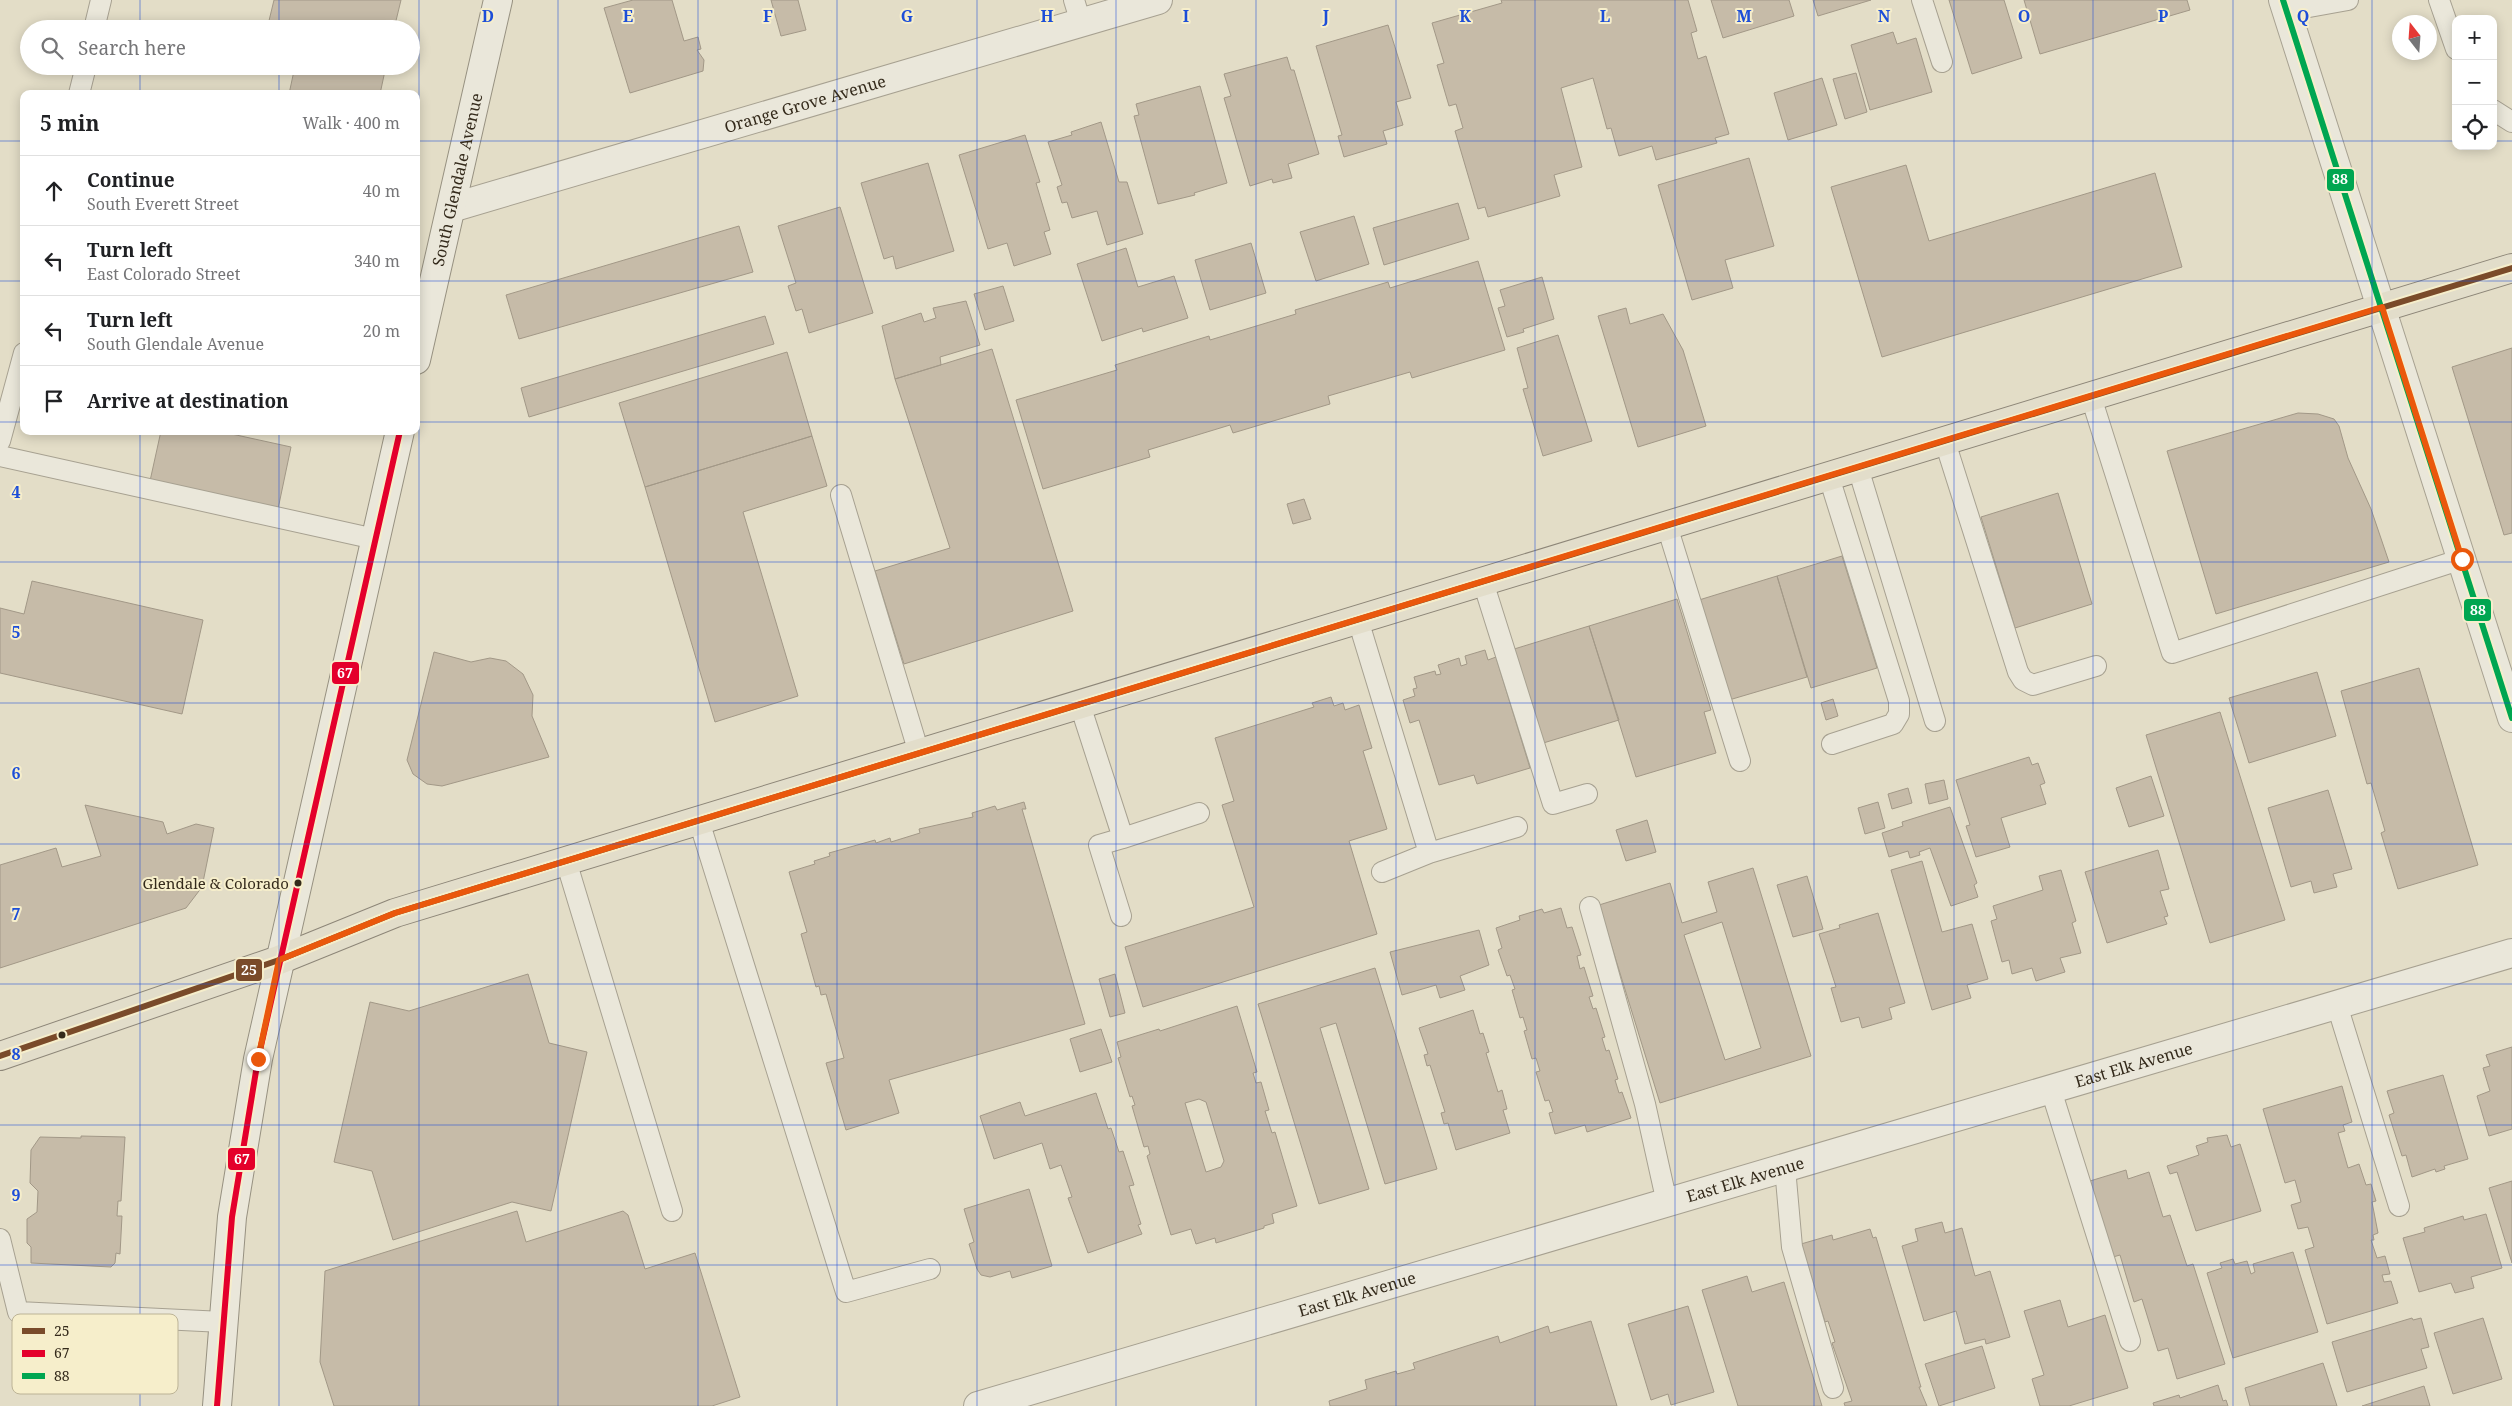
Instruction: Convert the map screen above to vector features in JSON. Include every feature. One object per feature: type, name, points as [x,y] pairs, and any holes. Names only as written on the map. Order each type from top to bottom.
[{"type":"main road","points":[[0,1056],[279,960],[395,913],[2512,268]]},
{"type":"street","name":"South Glendale Avenue","points":[[420,326],[424,292],[451,208],[498,0]]},
{"type":"street","name":"Orange Grove Avenue","points":[[451,208],[1078,11],[1158,0]]},
{"type":"street","points":[[2285,6],[2512,718]]},
{"type":"street","points":[[217,1406],[232,1216],[258,1059],[399,435]]},
{"type":"street","name":"East Elk Avenue","points":[[978,1406],[2512,953]]},
{"type":"lane","points":[[96,20],[101,0]]},
{"type":"lane","points":[[1922,0],[1942,62]]},
{"type":"lane","points":[[2285,6],[2348,0]]},
{"type":"lane","points":[[2439,0],[2452,37]]},
{"type":"lane","points":[[80,90],[84,75]]},
{"type":"lane","points":[[2497,113],[2512,122]]},
{"type":"lane","points":[[0,441],[20,368]]},
{"type":"lane","points":[[2091,397],[2172,652],[2462,559]]},
{"type":"lane","points":[[1945,442],[2022,680],[2033,685],[2096,666]]},
{"type":"lane","points":[[0,456],[375,540]]},
{"type":"lane","points":[[1858,468],[1935,721]]},
{"type":"lane","points":[[1829,477],[1899,701],[1899,714],[1893,724],[1832,744]]},
{"type":"lane","points":[[841,495],[919,753]]},
{"type":"lane","points":[[1667,526],[1740,761]]},
{"type":"lane","points":[[1483,582],[1553,804],[1587,794]]},
{"type":"lane","points":[[1358,620],[1430,853]]},
{"type":"lane","points":[[1080,705],[1123,838]]},
{"type":"lane","points":[[1121,916],[1099,845],[1199,813]]},
{"type":"lane","points":[[699,821],[846,1292],[930,1269]]},
{"type":"lane","points":[[1382,872],[1430,853],[1517,827]]},
{"type":"lane","points":[[566,860],[672,1211]]},
{"type":"lane","points":[[1590,907],[1645,1104],[1668,1202]]},
{"type":"lane","points":[[2337,1005],[2399,1206]]},
{"type":"lane","points":[[2051,1090],[2130,1341]]},
{"type":"lane","points":[[1785,1168],[1792,1247],[1833,1388]]},
{"type":"lane","points":[[0,1239],[18,1312],[59,1314]]},
{"type":"lane","points":[[178,1320],[223,1322]]},
{"type":"building","points":[[274,0],[401,0],[396,20],[269,20]]},
{"type":"building","points":[[633,0],[672,0],[684,41],[698,37],[701,49],[697,50],[704,60],[703,71],[630,93],[604,8]]},
{"type":"building","points":[[771,0],[798,0],[806,30],[781,36]]},
{"type":"building","points":[[1501,0],[1688,0],[1697,31],[1691,33],[1698,59],[1706,56],[1729,134],[1715,138],[1717,143],[1656,160],[1652,146],[1619,156],[1611,128],[1607,129],[1593,78],[1561,88],[1582,167],[1554,175],[1560,196],[1488,217],[1485,207],[1478,209],[1455,131],[1463,128],[1456,104],[1449,106],[1437,65],[1444,63],[1432,23],[1502,3]]},
{"type":"building","points":[[1711,0],[1789,0],[1794,16],[1723,38]]},
{"type":"building","points":[[1813,0],[1871,0],[1818,16]]},
{"type":"building","points":[[1949,0],[2004,0],[2022,58],[1972,74]]},
{"type":"building","points":[[2024,0],[2187,0],[2190,10],[2040,54]]},
{"type":"building","points":[[1388,25],[1411,98],[1396,102],[1403,125],[1383,131],[1387,144],[1344,157],[1338,136],[1342,135],[1316,46]]},
{"type":"building","points":[[1893,32],[1897,44],[1916,38],[1932,92],[1870,110],[1851,45]]},
{"type":"building","points":[[1287,57],[1291,70],[1294,70],[1319,154],[1288,164],[1292,178],[1273,183],[1272,179],[1250,186],[1224,98],[1231,96],[1224,74]]},
{"type":"building","points":[[1856,73],[1867,112],[1845,119],[1833,79]]},
{"type":"building","points":[[293,75],[384,75],[381,90],[290,90]]},
{"type":"building","points":[[1822,78],[1837,125],[1788,140],[1774,93]]},
{"type":"building","points":[[1200,86],[1227,183],[1194,193],[1195,195],[1158,204],[1134,116],[1139,115],[1136,104]]},
{"type":"building","points":[[1101,122],[1119,182],[1127,182],[1143,234],[1107,245],[1097,211],[1072,218],[1067,202],[1062,203],[1057,187],[1062,185],[1048,142],[1072,135],[1071,132]]},
{"type":"building","points":[[1025,135],[1040,182],[1036,183],[1050,230],[1044,232],[1051,254],[1014,266],[1007,243],[988,249],[959,155]]},
{"type":"building","points":[[1749,158],[1774,246],[1725,260],[1733,288],[1692,300],[1658,185]]},
{"type":"building","points":[[928,163],[954,251],[896,269],[893,256],[884,259],[861,183]]},
{"type":"building","points":[[1906,165],[1929,241],[2155,173],[2182,267],[1882,357],[1831,187]]},
{"type":"building","points":[[1458,203],[1469,239],[1384,265],[1373,228]]},
{"type":"building","points":[[840,207],[873,313],[809,333],[802,309],[796,311],[788,286],[796,283],[778,226]]},
{"type":"building","points":[[1354,216],[1369,264],[1316,281],[1300,232]]},
{"type":"building","points":[[739,226],[753,272],[519,339],[506,295]]},
{"type":"building","points":[[1251,243],[1266,293],[1210,310],[1195,260]]},
{"type":"building","points":[[1126,248],[1138,287],[1174,276],[1188,318],[1143,332],[1142,328],[1102,341],[1077,264]]},
{"type":"building","points":[[1478,261],[1505,350],[1412,378],[1410,372],[1328,396],[1330,404],[1233,433],[1230,425],[1148,450],[1150,457],[1043,489],[1016,400],[1117,370],[1115,365],[1209,336],[1210,340],[1296,314],[1295,310],[1388,282],[1390,288]]},
{"type":"building","points":[[1542,277],[1554,319],[1523,329],[1524,332],[1507,337],[1498,308],[1505,306],[1500,290]]},
{"type":"building","points":[[1003,286],[1014,321],[985,330],[974,294]]},
{"type":"building","points":[[966,301],[980,345],[940,357],[941,365],[895,379],[882,326],[921,313],[924,322],[936,318],[933,308]]},
{"type":"building","points":[[1626,308],[1630,324],[1663,314],[1683,350],[1706,426],[1638,447],[1598,316]]},
{"type":"building","points":[[765,316],[774,344],[529,417],[521,388]]},
{"type":"building","points":[[1558,335],[1592,441],[1543,456],[1523,389],[1528,388],[1517,348]]},
{"type":"building","points":[[2512,348],[2512,533],[2504,535],[2452,367]]},
{"type":"building","points":[[992,349],[1073,611],[904,664],[875,571],[950,548],[895,379]]},
{"type":"building","points":[[787,352],[812,436],[645,487],[619,403]]},
{"type":"building","points":[[2298,413],[2318,414],[2334,419],[2339,426],[2348,458],[2371,509],[2389,562],[2216,614],[2167,451]]},
{"type":"building","points":[[160,435],[236,435],[291,447],[278,509],[150,481]]},
{"type":"building","points":[[812,436],[827,486],[743,512],[798,696],[715,722],[645,487]]},
{"type":"building","points":[[2058,493],[2092,604],[2015,628],[1981,517]]},
{"type":"building","points":[[1304,499],[1311,519],[1293,524],[1287,504]]},
{"type":"building","points":[[1842,556],[1877,668],[1811,688],[1777,576]]},
{"type":"building","points":[[1777,576],[1807,677],[1729,700],[1699,600]]},
{"type":"building","points":[[32,581],[203,620],[182,714],[0,673],[0,608],[24,614]]},
{"type":"building","points":[[1677,599],[1711,710],[1704,712],[1716,753],[1636,777],[1589,626]]},
{"type":"building","points":[[1589,626],[1619,720],[1540,744],[1511,650]]},
{"type":"building","points":[[1485,650],[1488,660],[1496,657],[1530,768],[1477,784],[1474,775],[1439,785],[1419,720],[1410,723],[1403,700],[1415,696],[1413,689],[1417,688],[1414,677],[1435,671],[1436,675],[1441,674],[1438,665],[1459,658],[1461,666],[1467,664],[1465,656]]},
{"type":"building","points":[[434,652],[471,662],[490,658],[506,661],[523,674],[533,695],[532,716],[549,757],[442,786],[427,784],[413,774],[407,760]]},
{"type":"building","points":[[2419,668],[2478,865],[2398,889],[2381,833],[2385,831],[2371,783],[2367,784],[2341,691]]},
{"type":"building","points":[[2317,672],[2336,736],[2249,763],[2229,698]]},
{"type":"building","points":[[1331,697],[1334,706],[1343,703],[1345,710],[1359,705],[1372,748],[1363,751],[1387,829],[1349,841],[1377,934],[1143,1007],[1125,947],[1254,907],[1222,805],[1234,801],[1215,738],[1314,707],[1312,703]]},
{"type":"building","points":[[1833,699],[1838,716],[1826,720],[1821,703]]},
{"type":"building","points":[[2220,712],[2285,920],[2210,943],[2146,735]]},
{"type":"building","points":[[2029,757],[2032,765],[2038,763],[2045,783],[2040,785],[2046,804],[2001,818],[2010,847],[1976,857],[1966,826],[1970,825],[1956,780]]},
{"type":"building","points":[[2151,776],[2164,816],[2129,827],[2116,788]]},
{"type":"building","points":[[1944,780],[1948,799],[1929,804],[1925,784]]},
{"type":"building","points":[[1908,788],[1912,803],[1892,809],[1888,794]]},
{"type":"building","points":[[2328,790],[2352,869],[2333,874],[2337,887],[2314,893],[2311,881],[2291,887],[2268,808]]},
{"type":"building","points":[[1024,802],[1026,809],[1022,809],[1085,1024],[889,1080],[899,1113],[846,1130],[826,1063],[844,1058],[826,994],[821,995],[819,986],[816,987],[801,934],[807,932],[789,872],[815,864],[814,861],[830,856],[829,853],[875,840],[876,843],[890,838],[891,842],[920,833],[919,829],[973,817],[972,813],[995,806],[997,810]]},
{"type":"building","points":[[1878,802],[1885,828],[1865,834],[1858,808]]},
{"type":"building","points":[[85,805],[163,822],[167,834],[196,824],[214,828],[202,887],[186,908],[0,968],[0,865],[56,848],[62,867],[101,856]]},
{"type":"building","points":[[1950,807],[1977,883],[1974,885],[1978,897],[1951,906],[1930,848],[1919,852],[1920,855],[1910,858],[1908,851],[1889,857],[1882,833],[1903,826],[1902,822]]},
{"type":"building","points":[[1647,820],[1656,852],[1626,861],[1616,830]]},
{"type":"building","points":[[2158,850],[2169,889],[2160,891],[2168,916],[2164,917],[2167,924],[2107,943],[2085,872]]},
{"type":"building","points":[[1922,861],[1942,932],[1972,924],[1988,979],[1967,985],[1971,998],[1932,1010],[1891,870]]},
{"type":"building","points":[[1753,868],[1811,1056],[1660,1103],[1599,905],[1670,883],[1682,923],[1717,912],[1708,882]],"holes":[[[1722,922],[1761,1048],[1725,1060],[1684,935]]]},
{"type":"building","points":[[2061,870],[2076,921],[2072,923],[2081,953],[2060,958],[2065,972],[2036,981],[2032,968],[2012,974],[2009,960],[2002,962],[1991,921],[1997,919],[1993,906],[2043,890],[2039,876]]},
{"type":"building","points":[[1807,876],[1823,929],[1793,937],[1777,885]]},
{"type":"building","points":[[1561,908],[1567,928],[1572,927],[1581,955],[1577,956],[1580,969],[1584,967],[1593,996],[1589,997],[1593,1009],[1596,1008],[1605,1037],[1602,1038],[1606,1051],[1609,1050],[1618,1079],[1615,1080],[1619,1093],[1622,1092],[1631,1118],[1587,1132],[1585,1125],[1555,1134],[1549,1113],[1553,1112],[1549,1100],[1545,1101],[1536,1072],[1540,1071],[1536,1058],[1532,1059],[1524,1031],[1527,1030],[1523,1017],[1520,1018],[1512,990],[1515,989],[1510,975],[1507,976],[1498,950],[1502,948],[1496,928],[1520,920],[1519,916],[1542,909],[1544,913]]},
{"type":"building","points":[[1878,913],[1905,1003],[1889,1008],[1892,1019],[1862,1028],[1859,1017],[1841,1022],[1831,988],[1836,987],[1819,934],[1840,928],[1839,925]]},
{"type":"building","points":[[1479,930],[1489,965],[1460,976],[1465,990],[1440,998],[1436,985],[1402,995],[1390,952]]},
{"type":"building","points":[[1375,968],[1437,1169],[1385,1184],[1336,1023],[1320,1028],[1369,1189],[1319,1204],[1258,1004]]},
{"type":"building","points":[[528,974],[549,1043],[587,1052],[551,1211],[512,1202],[393,1240],[372,1171],[334,1162],[370,1002],[409,1011]]},
{"type":"building","points":[[1115,974],[1125,1013],[1110,1017],[1099,979]]},
{"type":"building","points":[[1237,1006],[1257,1072],[1253,1073],[1256,1083],[1261,1082],[1269,1110],[1265,1111],[1272,1133],[1275,1132],[1297,1206],[1272,1214],[1274,1223],[1216,1243],[1215,1238],[1196,1244],[1191,1229],[1171,1235],[1147,1156],[1150,1154],[1148,1146],[1144,1147],[1132,1106],[1135,1105],[1132,1096],[1130,1097],[1118,1058],[1121,1057],[1117,1042],[1159,1029],[1160,1031]],"holes":[[[1199,1099],[1206,1102],[1224,1161],[1221,1167],[1206,1172],[1185,1103]]]},
{"type":"building","points":[[1473,1010],[1480,1034],[1483,1033],[1489,1052],[1486,1053],[1498,1092],[1502,1090],[1507,1109],[1503,1110],[1510,1133],[1456,1150],[1448,1123],[1444,1124],[1441,1113],[1445,1112],[1430,1065],[1427,1066],[1424,1055],[1428,1054],[1419,1028]]},
{"type":"building","points":[[1101,1029],[1112,1062],[1080,1072],[1070,1039]]},
{"type":"building","points":[[2512,1047],[2512,1129],[2489,1136],[2477,1096],[2490,1091],[2483,1068],[2490,1066],[2486,1055]]},
{"type":"building","points":[[2443,1075],[2468,1159],[2444,1166],[2445,1169],[2436,1172],[2435,1169],[2412,1177],[2406,1155],[2402,1156],[2389,1115],[2394,1113],[2387,1091]]},
{"type":"building","points":[[2342,1086],[2352,1122],[2343,1125],[2345,1131],[2338,1133],[2348,1168],[2359,1164],[2366,1185],[2371,1184],[2376,1201],[2372,1202],[2378,1233],[2373,1235],[2374,1240],[2371,1240],[2377,1258],[2385,1256],[2390,1274],[2382,1275],[2384,1282],[2391,1281],[2398,1303],[2327,1324],[2305,1250],[2314,1247],[2308,1227],[2298,1229],[2291,1205],[2301,1202],[2295,1180],[2285,1183],[2263,1109]]},
{"type":"building","points":[[1096,1093],[1108,1129],[1111,1128],[1119,1152],[1123,1151],[1134,1185],[1129,1186],[1141,1224],[1138,1225],[1142,1234],[1088,1253],[1068,1198],[1072,1197],[1061,1165],[1050,1169],[1042,1143],[994,1159],[980,1116],[1020,1102],[1025,1116]]},
{"type":"building","points":[[2227,1135],[2231,1147],[2240,1144],[2261,1211],[2196,1231],[2177,1172],[2170,1174],[2167,1166],[2199,1155],[2196,1146],[2208,1142],[2207,1138]]},
{"type":"building","points":[[81,1136],[125,1137],[121,1201],[118,1201],[117,1216],[122,1216],[120,1254],[116,1253],[115,1263],[111,1267],[31,1263],[31,1247],[27,1243],[27,1219],[37,1212],[38,1191],[30,1183],[31,1150],[40,1137],[81,1138]]},
{"type":"building","points":[[2126,1170],[2128,1179],[2149,1172],[2163,1217],[2170,1215],[2187,1266],[2193,1264],[2225,1364],[2177,1379],[2168,1348],[2158,1351],[2142,1299],[2134,1302],[2120,1255],[2113,1257],[2090,1181]]},
{"type":"building","points":[[2512,1181],[2512,1263],[2489,1188]]},
{"type":"building","points":[[1029,1189],[1052,1266],[1012,1278],[1010,1271],[990,1277],[981,1275],[977,1269],[969,1244],[974,1242],[964,1209]]},
{"type":"building","points":[[517,1211],[526,1242],[623,1211],[628,1215],[645,1269],[695,1253],[740,1397],[712,1406],[334,1406],[320,1362],[325,1271]]},
{"type":"building","points":[[2486,1214],[2502,1268],[2471,1277],[2474,1288],[2455,1293],[2451,1283],[2419,1292],[2403,1238],[2425,1232],[2424,1228],[2463,1216],[2464,1220]]},
{"type":"building","points":[[1942,1222],[1945,1233],[1962,1228],[1975,1276],[1990,1271],[2010,1337],[1986,1344],[1985,1339],[1965,1344],[1956,1311],[1924,1321],[1902,1246],[1918,1241],[1915,1229]]},
{"type":"building","points":[[1870,1229],[1873,1238],[1876,1237],[1921,1387],[1919,1387],[1927,1406],[1845,1406],[1844,1403],[1852,1401],[1832,1343],[1835,1342],[1828,1321],[1825,1322],[1801,1244],[1832,1235],[1833,1240]]},
{"type":"building","points":[[2293,1252],[2318,1332],[2233,1358],[2207,1273],[2222,1268],[2220,1263],[2233,1259],[2235,1264],[2247,1261],[2251,1274],[2255,1272],[2253,1264]]},
{"type":"building","points":[[1747,1276],[1752,1292],[1784,1282],[1822,1406],[1738,1406],[1702,1290]]},
{"type":"building","points":[[2060,1300],[2068,1327],[2105,1315],[2128,1388],[2069,1406],[2040,1406],[2032,1379],[2044,1375],[2024,1311]]},
{"type":"building","points":[[1688,1306],[1714,1392],[1671,1405],[1668,1394],[1651,1400],[1628,1324]]},
{"type":"building","points":[[2412,1318],[2413,1320],[2421,1318],[2429,1347],[2421,1349],[2427,1368],[2347,1392],[2332,1342]]},
{"type":"building","points":[[2483,1318],[2502,1379],[2453,1394],[2434,1333]]},
{"type":"building","points":[[1591,1321],[1617,1406],[1330,1406],[1329,1401],[1367,1389],[1365,1380],[1396,1371],[1397,1374],[1415,1369],[1413,1363],[1498,1336],[1500,1343],[1548,1326],[1550,1333]]},
{"type":"building","points":[[1982,1346],[1995,1388],[1939,1406],[1925,1364]]},
{"type":"building","points":[[2323,1363],[2337,1406],[2250,1406],[2245,1388]]},
{"type":"building","points":[[2218,1385],[2223,1401],[2226,1400],[2228,1406],[2154,1406],[2153,1403],[2179,1395],[2180,1398]]},
{"type":"building","points":[[2424,1386],[2430,1406],[2362,1406]]},
{"type":"transit line","name":"88","points":[[2283,0],[2512,718]]},
{"type":"transit line","name":"25","points":[[0,1056],[279,960],[395,913],[2512,268]]},
{"type":"transit line","name":"67","points":[[217,1406],[232,1217],[258,1059],[399,435]]},
{"type":"place","name":"Glendale & Colorado","points":[[298,883]]},
{"type":"route","points":[[258,1059],[279,960],[395,913],[2382,307],[2462,559]]}]
